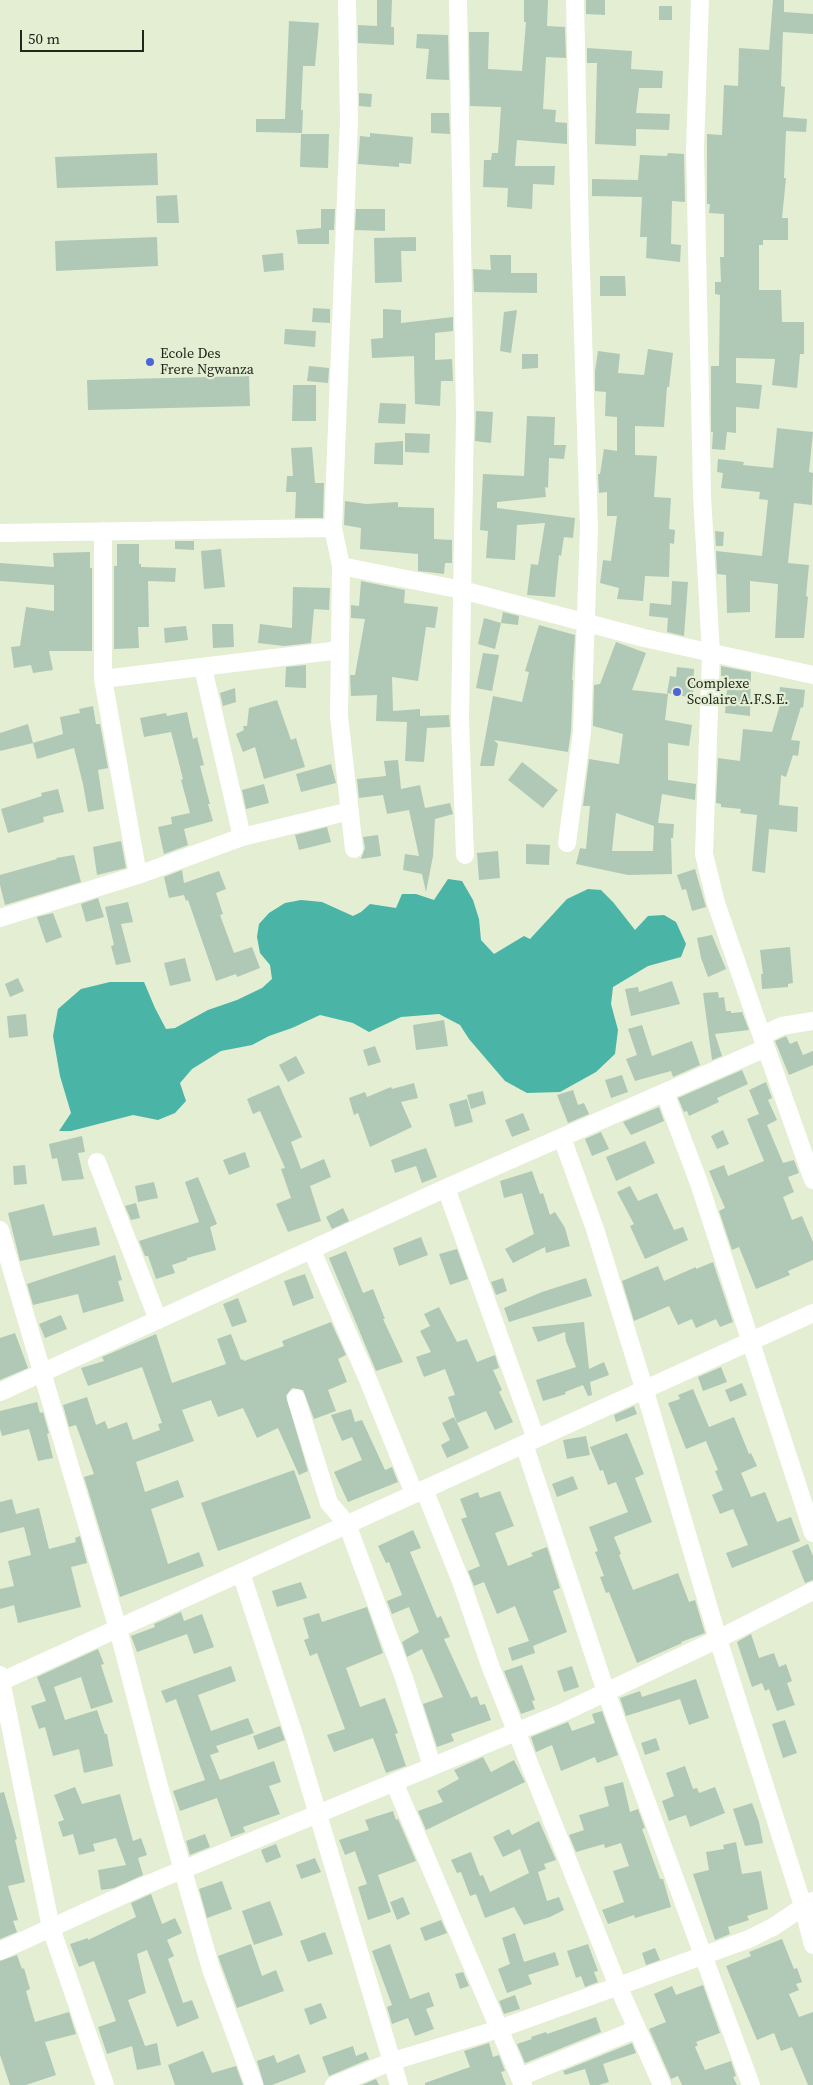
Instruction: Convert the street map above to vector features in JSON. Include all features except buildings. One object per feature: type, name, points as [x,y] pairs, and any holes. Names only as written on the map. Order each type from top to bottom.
[{"type":"street","points":[[347,0],[349,121],[333,528],[341,566],[339,716],[354,849]]},
{"type":"street","points":[[458,0],[465,416],[460,721],[464,855]]},
{"type":"street","points":[[567,843],[582,732],[589,528],[575,0]]},
{"type":"street","points":[[700,0],[695,150],[702,495],[711,653],[704,854],[716,902],[813,1180]]},
{"type":"street","points":[[0,533],[333,528]]},
{"type":"street","points":[[103,531],[103,679],[138,875]]},
{"type":"street","points":[[341,566],[462,590],[644,638],[813,675]]},
{"type":"street","points":[[103,679],[340,650]]},
{"type":"street","points":[[203,668],[242,837]]},
{"type":"street","points":[[0,918],[138,875],[242,837],[350,810]]},
{"type":"street","points":[[0,1392],[446,1188],[664,1093],[764,1042],[782,1026],[813,1022]]},
{"type":"street","points":[[664,1093],[699,1182],[813,1533]]},
{"type":"street","points":[[562,1138],[595,1229],[718,1639],[808,1903],[813,1945]]},
{"type":"street","points":[[97,1162],[158,1320]]},
{"type":"street","points":[[446,1188],[530,1441],[606,1692],[751,2085]]},
{"type":"street","points":[[0,1230],[118,1629],[159,1786],[211,1969],[254,2085]]},
{"type":"street","points":[[312,1250],[462,1584],[491,1668],[516,1732],[618,1986],[662,2085]]},
{"type":"street","points":[[105,2085],[50,1928],[1,1680],[118,1629],[813,1312]]},
{"type":"street","points":[[296,1398],[329,1503],[346,1524],[404,1678],[432,1766]]},
{"type":"street","points":[[241,1572],[318,1814],[399,2085]]},
{"type":"street","points":[[0,1950],[183,1870],[516,1732],[718,1639],[813,1591]]},
{"type":"street","points":[[394,1782],[522,2081],[637,2030]]},
{"type":"street","points":[[334,2085],[393,2061],[499,2029],[758,1935],[808,1903]]},
{"type":"water","points":[[448,879],[462,881],[473,900],[479,919],[481,940],[494,954],[524,936],[530,939],[567,899],[588,889],[601,890],[635,930],[648,916],[664,915],[676,922],[686,944],[681,957],[648,966],[613,987],[611,1004],[618,1030],[615,1054],[596,1072],[560,1092],[527,1093],[505,1081],[469,1039],[460,1025],[439,1014],[401,1017],[369,1032],[353,1023],[320,1015],[252,1045],[221,1051],[192,1069],[180,1083],[186,1101],[175,1113],[158,1120],[133,1115],[71,1131],[59,1131],[71,1113],[60,1076],[53,1036],[58,1009],[81,989],[110,982],[144,982],[166,1029],[175,1028],[208,1010],[237,1000],[262,988],[272,979],[270,965],[260,953],[257,937],[259,924],[269,913],[285,903],[301,900],[322,902],[353,916],[370,904],[396,908],[402,894],[416,894],[434,900]]},
{"type":"place","name":"Ecole Des Frere Ngwanza","points":[[150,362]]},
{"type":"place","name":"Complexe Scolaire A.F.S.E.","points":[[677,692]]}]
